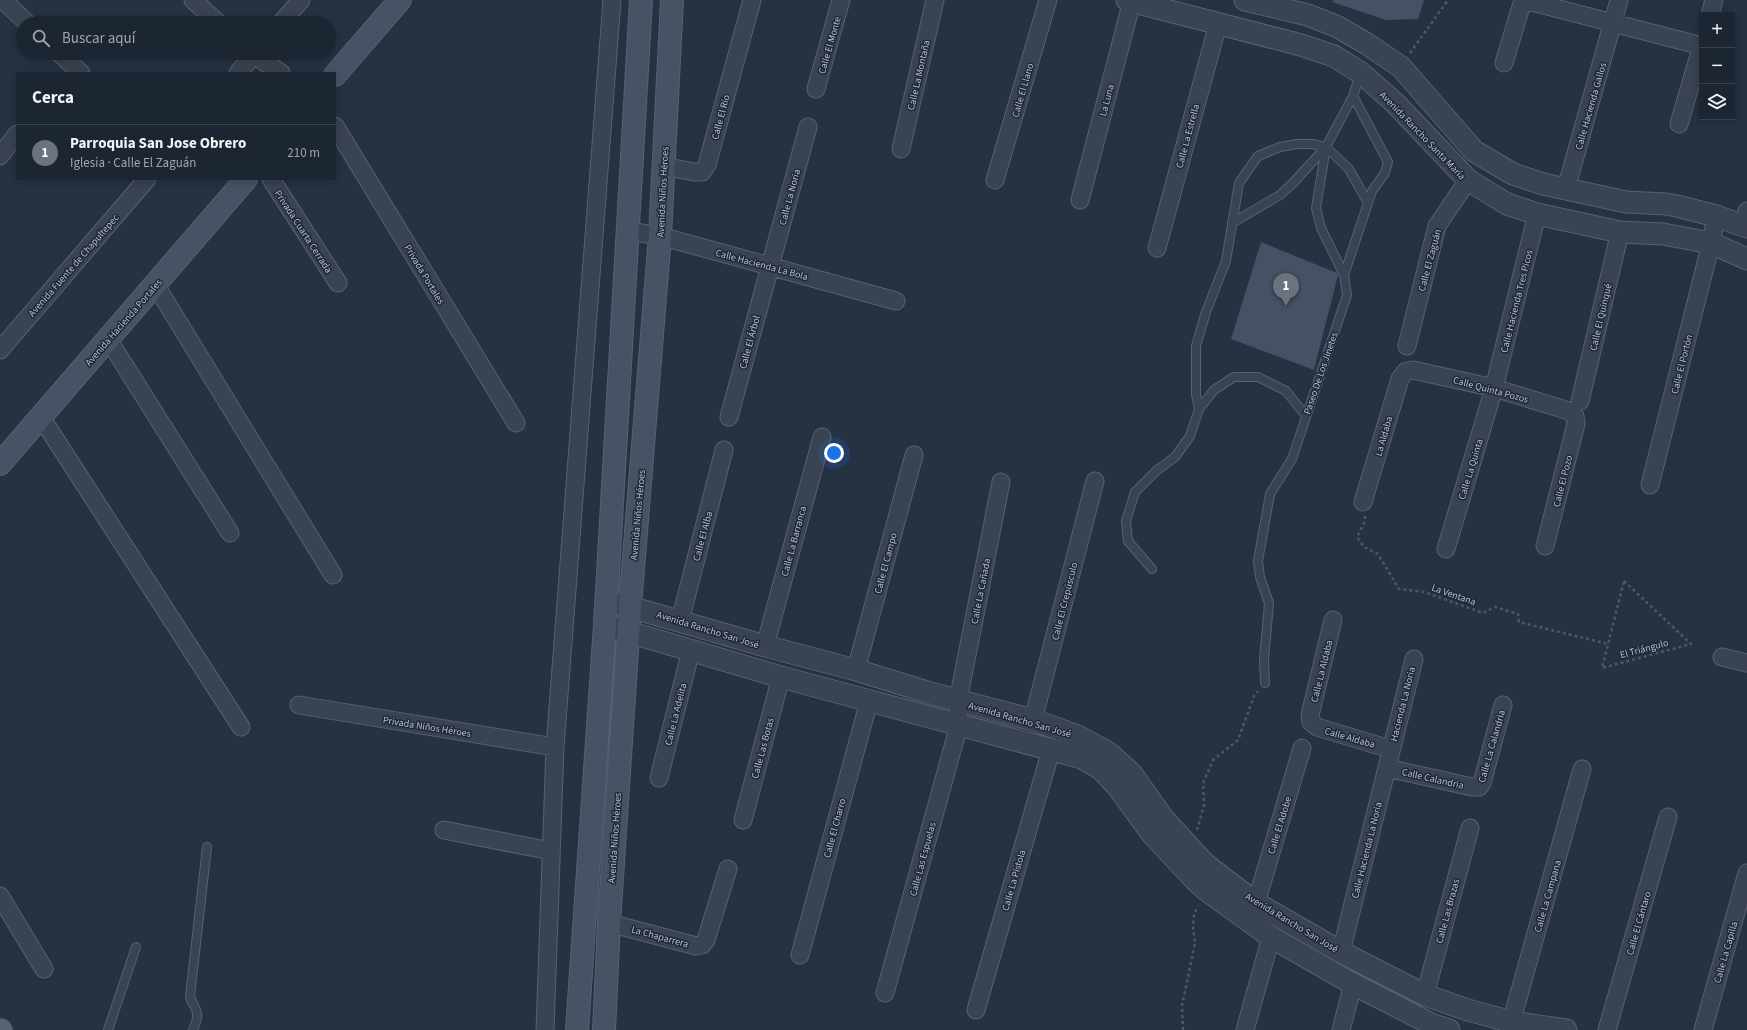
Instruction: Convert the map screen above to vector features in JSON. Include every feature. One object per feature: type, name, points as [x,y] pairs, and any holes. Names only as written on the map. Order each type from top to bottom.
[{"type":"main road","points":[[336,75],[400,0]]},
{"type":"main road","points":[[577,1030],[605,625],[641,0]]},
{"type":"main road","name":"Avenida Niños Héroes","points":[[604,1030],[609,923],[628,631],[660,236],[672,0]]},
{"type":"main road","name":"Avenida Hacienda Portales","points":[[0,464],[245,180]]},
{"type":"street","points":[[3,0],[20,16]]},
{"type":"street","points":[[192,0],[210,16]]},
{"type":"street","points":[[287,16],[301,0]]},
{"type":"street","points":[[545,1030],[555,747],[612,0]]},
{"type":"street","name":"Calle El Río","points":[[663,166],[694,172],[702,172],[707,165],[752,0]]},
{"type":"street","name":"Calle El Monte","points":[[816,89],[841,0]]},
{"type":"street","name":"Calle La Montaña","points":[[901,149],[935,0]]},
{"type":"street","name":"Calle El Llano","points":[[995,180],[1048,0]]},
{"type":"street","points":[[1245,0],[1308,15],[1338,28],[1367,44],[1401,67],[1474,151],[1513,174],[1566,190],[1626,202],[1666,204],[1716,216],[1746,221]]},
{"type":"street","points":[[1504,63],[1524,0],[1699,45]]},
{"type":"street","name":"Calle Hacienda Gallos","points":[[1566,190],[1614,23],[1619,0]]},
{"type":"street","points":[[1711,12],[1714,0]]},
{"type":"street","name":"Avenida Rancho Santa María","points":[[1130,1],[1301,45],[1334,56],[1361,73],[1395,103],[1468,180],[1507,204],[1537,214],[1620,232],[1670,235],[1711,243],[1747,259]]},
{"type":"street","name":"La Luna","points":[[1080,200],[1130,1]]},
{"type":"street","name":"Calle La Estrella","points":[[1157,248],[1218,24]]},
{"type":"street","points":[[1679,124],[1701,48]]},
{"type":"street","points":[[239,72],[248,60]]},
{"type":"street","points":[[262,60],[280,72]]},
{"type":"street","name":"Privada Portales","points":[[336,128],[516,423]]},
{"type":"street","name":"Calle La Noria","points":[[770,266],[808,128]]},
{"type":"street","points":[[0,156],[16,135]]},
{"type":"street","name":"Avenida Fuente de Chapultepec","points":[[0,350],[146,180]]},
{"type":"street","name":"Privada Cuarta Cerrada","points":[[272,180],[338,283]]},
{"type":"street","name":"Calle El Zaguán","points":[[1407,346],[1437,226],[1468,180]]},
{"type":"street","points":[[1670,235],[1677,206]]},
{"type":"street","name":"Calle Hacienda Tres Picos","points":[[1494,388],[1537,214]]},
{"type":"street","name":"Calle El Portón","points":[[1650,485],[1711,243],[1716,216]]},
{"type":"street","name":"Calle Hacienda La Bola","points":[[628,231],[660,236],[896,301]]},
{"type":"street","name":"Calle El Quinqué","points":[[1578,408],[1620,232]]},
{"type":"street","name":"Calle El Árbol","points":[[729,417],[770,266]]},
{"type":"street","points":[[156,284],[333,575]]},
{"type":"street","points":[[108,339],[230,533]]},
{"type":"street","name":"Calle Quinta Pozos","points":[[1405,372],[1413,370],[1494,388],[1569,411],[1578,408]]},
{"type":"street","name":"La Aldaba","points":[[1363,502],[1400,379],[1405,372]]},
{"type":"street","name":"Calle La Quinta","points":[[1446,549],[1494,388]]},
{"type":"street","name":"Calle El Pozo","points":[[1545,546],[1576,424],[1578,408]]},
{"type":"street","points":[[40,417],[241,727]]},
{"type":"street","name":"Calle La Barranca","points":[[765,646],[822,437]]},
{"type":"street","name":"Calle El Alba","points":[[680,621],[724,450]]},
{"type":"street","name":"Calle El Campo","points":[[856,670],[914,456]]},
{"type":"street","name":"Calle El Crepúsculo","points":[[1034,720],[1095,481]]},
{"type":"street","name":"Calle La Cañada","points":[[959,725],[958,701],[1001,482]]},
{"type":"street","name":"Avenida Rancho San José","points":[[606,600],[765,646],[856,670],[958,701],[1034,720],[1078,736],[1109,753],[1132,774],[1163,818],[1205,864],[1256,902],[1341,952],[1425,994],[1510,1026],[1566,1030]]},
{"type":"street","name":"Calle La Aldaba","points":[[1311,722],[1310,715],[1333,620]]},
{"type":"street","name":"Avenida Rancho San José","points":[[605,625],[781,677],[1082,758],[1101,769],[1117,786],[1152,834],[1194,880],[1206,890],[1271,937],[1353,984],[1438,1028]]},
{"type":"street","name":"Calle La Adelita","points":[[659,778],[691,650]]},
{"type":"street","points":[[1722,657],[1747,663]]},
{"type":"street","name":"Hacienda La Noria","points":[[1390,749],[1414,659]]},
{"type":"street","name":"Calle Las Botas","points":[[743,820],[781,677]]},
{"type":"street","name":"Calle El Charro","points":[[800,955],[869,701]]},
{"type":"street","name":"Privada Niños Héroes","points":[[299,704],[555,747]]},
{"type":"street","name":"Calle La Calandria","points":[[1479,787],[1482,782],[1503,705]]},
{"type":"street","name":"Calle Aldaba","points":[[1311,722],[1317,727],[1390,749]]},
{"type":"street","name":"Calle Las Espuelas","points":[[885,993],[959,725]]},
{"type":"street","name":"Calle El Adobe","points":[[1256,902],[1302,748]]},
{"type":"street","name":"Calle Hacienda La Noria","points":[[1341,952],[1387,768],[1390,749]]},
{"type":"street","name":"Calle La Pistola","points":[[976,1010],[1051,750]]},
{"type":"street","name":"Calle Calandria","points":[[1387,768],[1472,787],[1479,787]]},
{"type":"street","name":"Calle La Campana","points":[[1510,1026],[1582,769]]},
{"type":"street","name":"Calle El Cántaro","points":[[1607,1030],[1668,817]]},
{"type":"street","name":"Calle Las Brazas","points":[[1425,994],[1470,828]]},
{"type":"street","points":[[444,830],[551,851]]},
{"type":"street","name":"La Chaparrera","points":[[609,923],[696,946],[702,945],[706,940],[728,868]]},
{"type":"street","name":"Calle La Capilla","points":[[1703,1030],[1747,873]]},
{"type":"street","points":[[0,896],[44,969]]},
{"type":"street","points":[[1245,1030],[1271,937]]},
{"type":"street","points":[[1341,1030],[1353,984]]},
{"type":"lane","points":[[1232,223],[1280,195],[1326,147],[1353,96],[1361,73]]},
{"type":"lane","name":"Paseo De Los Jinetes","points":[[1266,683],[1264,660],[1269,604],[1260,577],[1258,561],[1270,494],[1292,459],[1346,295],[1344,275],[1372,191],[1385,173],[1388,162],[1353,96]]},
{"type":"lane","points":[[1199,409],[1196,395],[1196,346],[1206,312],[1226,261],[1240,183],[1258,156],[1280,147],[1297,144],[1312,144],[1326,147],[1349,169],[1368,203]]},
{"type":"lane","points":[[1326,147],[1316,208],[1321,228],[1344,275]]},
{"type":"lane","points":[[1152,569],[1128,541],[1126,521],[1135,492],[1156,471],[1175,457],[1190,436],[1199,409],[1214,390],[1234,376],[1258,377],[1286,391],[1306,416]]},
{"type":"lane","points":[[193,1030],[198,1014],[191,1003],[190,996],[207,847]]},
{"type":"lane","points":[[108,1030],[136,947]]},
{"type":"path","points":[[1401,67],[1416,43],[1448,0]]},
{"type":"path","name":"La Ventana","points":[[1363,502],[1365,521],[1357,537],[1364,547],[1378,554],[1399,589],[1424,592],[1483,612],[1495,607],[1518,614],[1519,622],[1608,644]]},
{"type":"path","name":"El Triángulo","points":[[1624,581],[1691,644],[1602,668],[1608,644],[1624,581]]},
{"type":"path","points":[[1189,847],[1198,828],[1204,805],[1203,783],[1213,760],[1238,740],[1254,696],[1266,683]]},
{"type":"path","points":[[1183,1030],[1182,1006],[1195,943],[1193,928],[1194,914],[1206,890]]},
{"type":"building","points":[[1333,0],[1424,0],[1418,19],[1386,20],[1332,2]]},
{"type":"building","points":[[1261,242],[1337,273],[1338,275],[1314,370],[1231,339]]},
{"type":"place","name":"Parroquia San Jose Obrero","points":[[1286,306]]}]
